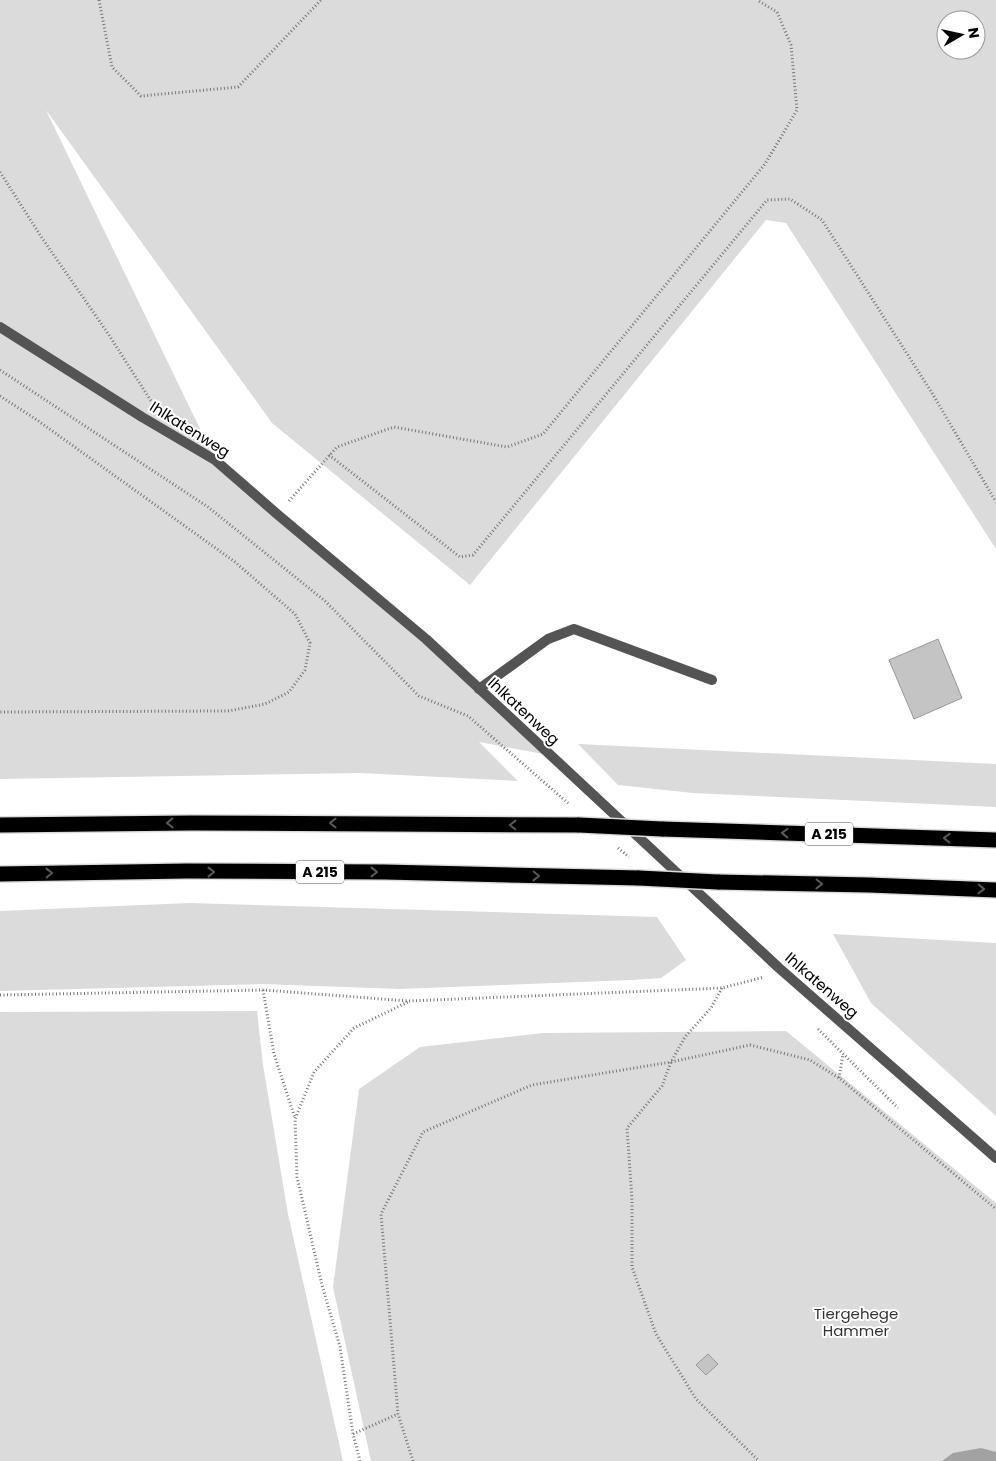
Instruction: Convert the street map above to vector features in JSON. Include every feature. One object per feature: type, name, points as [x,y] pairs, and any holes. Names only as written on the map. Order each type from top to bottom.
[{"type":"highway","name":"A 215","points":[[0,825],[240,823],[579,826],[996,840]]},
{"type":"highway","name":"A 215","points":[[0,874],[385,872],[996,890]]},
{"type":"street","name":"Ihlkatenweg","points":[[0,327],[142,417],[215,460],[426,639],[779,968],[996,1158]]},
{"type":"street","points":[[479,689],[548,639],[574,629],[712,680]]},
{"type":"path","points":[[99,0],[112,67],[141,96],[238,87],[321,0]]},
{"type":"path","points":[[278,514],[337,447],[394,427],[507,447],[543,434],[766,164],[797,110],[791,46],[776,12],[757,0]]},
{"type":"path","points":[[0,172],[153,403]]},
{"type":"path","points":[[329,455],[460,557],[473,555],[767,200],[790,199],[822,220],[932,393],[996,502]]},
{"type":"path","points":[[0,370],[208,507],[325,601],[419,696],[468,716],[572,807]]},
{"type":"path","points":[[0,396],[37,420],[235,562],[295,614],[310,643],[305,670],[288,692],[265,704],[228,711],[0,712]]},
{"type":"path","points":[[617,846],[632,859]]},
{"type":"path","points":[[0,995],[262,990],[409,1001],[722,988],[765,977],[758,970]]},
{"type":"path","points":[[722,988],[711,1008],[685,1037],[671,1062],[662,1086],[627,1128],[632,1200],[632,1267],[656,1334],[696,1399],[759,1461]]},
{"type":"path","points":[[262,990],[274,1054],[295,1119],[297,1176],[322,1285],[340,1347],[353,1434],[360,1461]]},
{"type":"path","points":[[295,1119],[314,1072],[354,1028],[409,1001]]},
{"type":"path","points":[[815,1026],[898,1108]]},
{"type":"path","points":[[839,1078],[843,1054],[851,1031]]},
{"type":"path","points":[[413,1461],[398,1414],[380,1214],[423,1132],[532,1085],[671,1062],[750,1045],[810,1060],[839,1078],[996,1209]]},
{"type":"path","points":[[353,1434],[398,1414]]},
{"type":"green space","points":[[0,0],[996,0],[996,549],[786,223],[766,220],[470,585],[272,423],[46,110],[215,460],[426,639],[549,755],[479,742],[518,781],[360,773],[0,779]]},
{"type":"green space","points":[[578,744],[996,764],[996,807],[693,793],[618,785]]},
{"type":"green space","points":[[190,903],[657,917],[686,960],[661,978],[632,980],[400,989],[261,984],[0,991],[0,911]]},
{"type":"green space","points":[[833,934],[996,943],[996,1116],[871,1003]]},
{"type":"green space","points":[[257,1011],[263,1065],[288,1214],[343,1461],[0,1461],[0,1012]]},
{"type":"green space","name":"Tiergehege Hammer","points":[[786,1031],[996,1203],[996,1461],[371,1461],[333,1287],[359,1089],[420,1047],[543,1033]]},
{"type":"shaded area","points":[[981,1448],[996,1452],[996,1461],[942,1461],[953,1453]]},
{"type":"building","points":[[938,639],[962,698],[914,719],[889,660]]},
{"type":"building","points":[[708,1354],[718,1364],[706,1375],[696,1365]]}]
